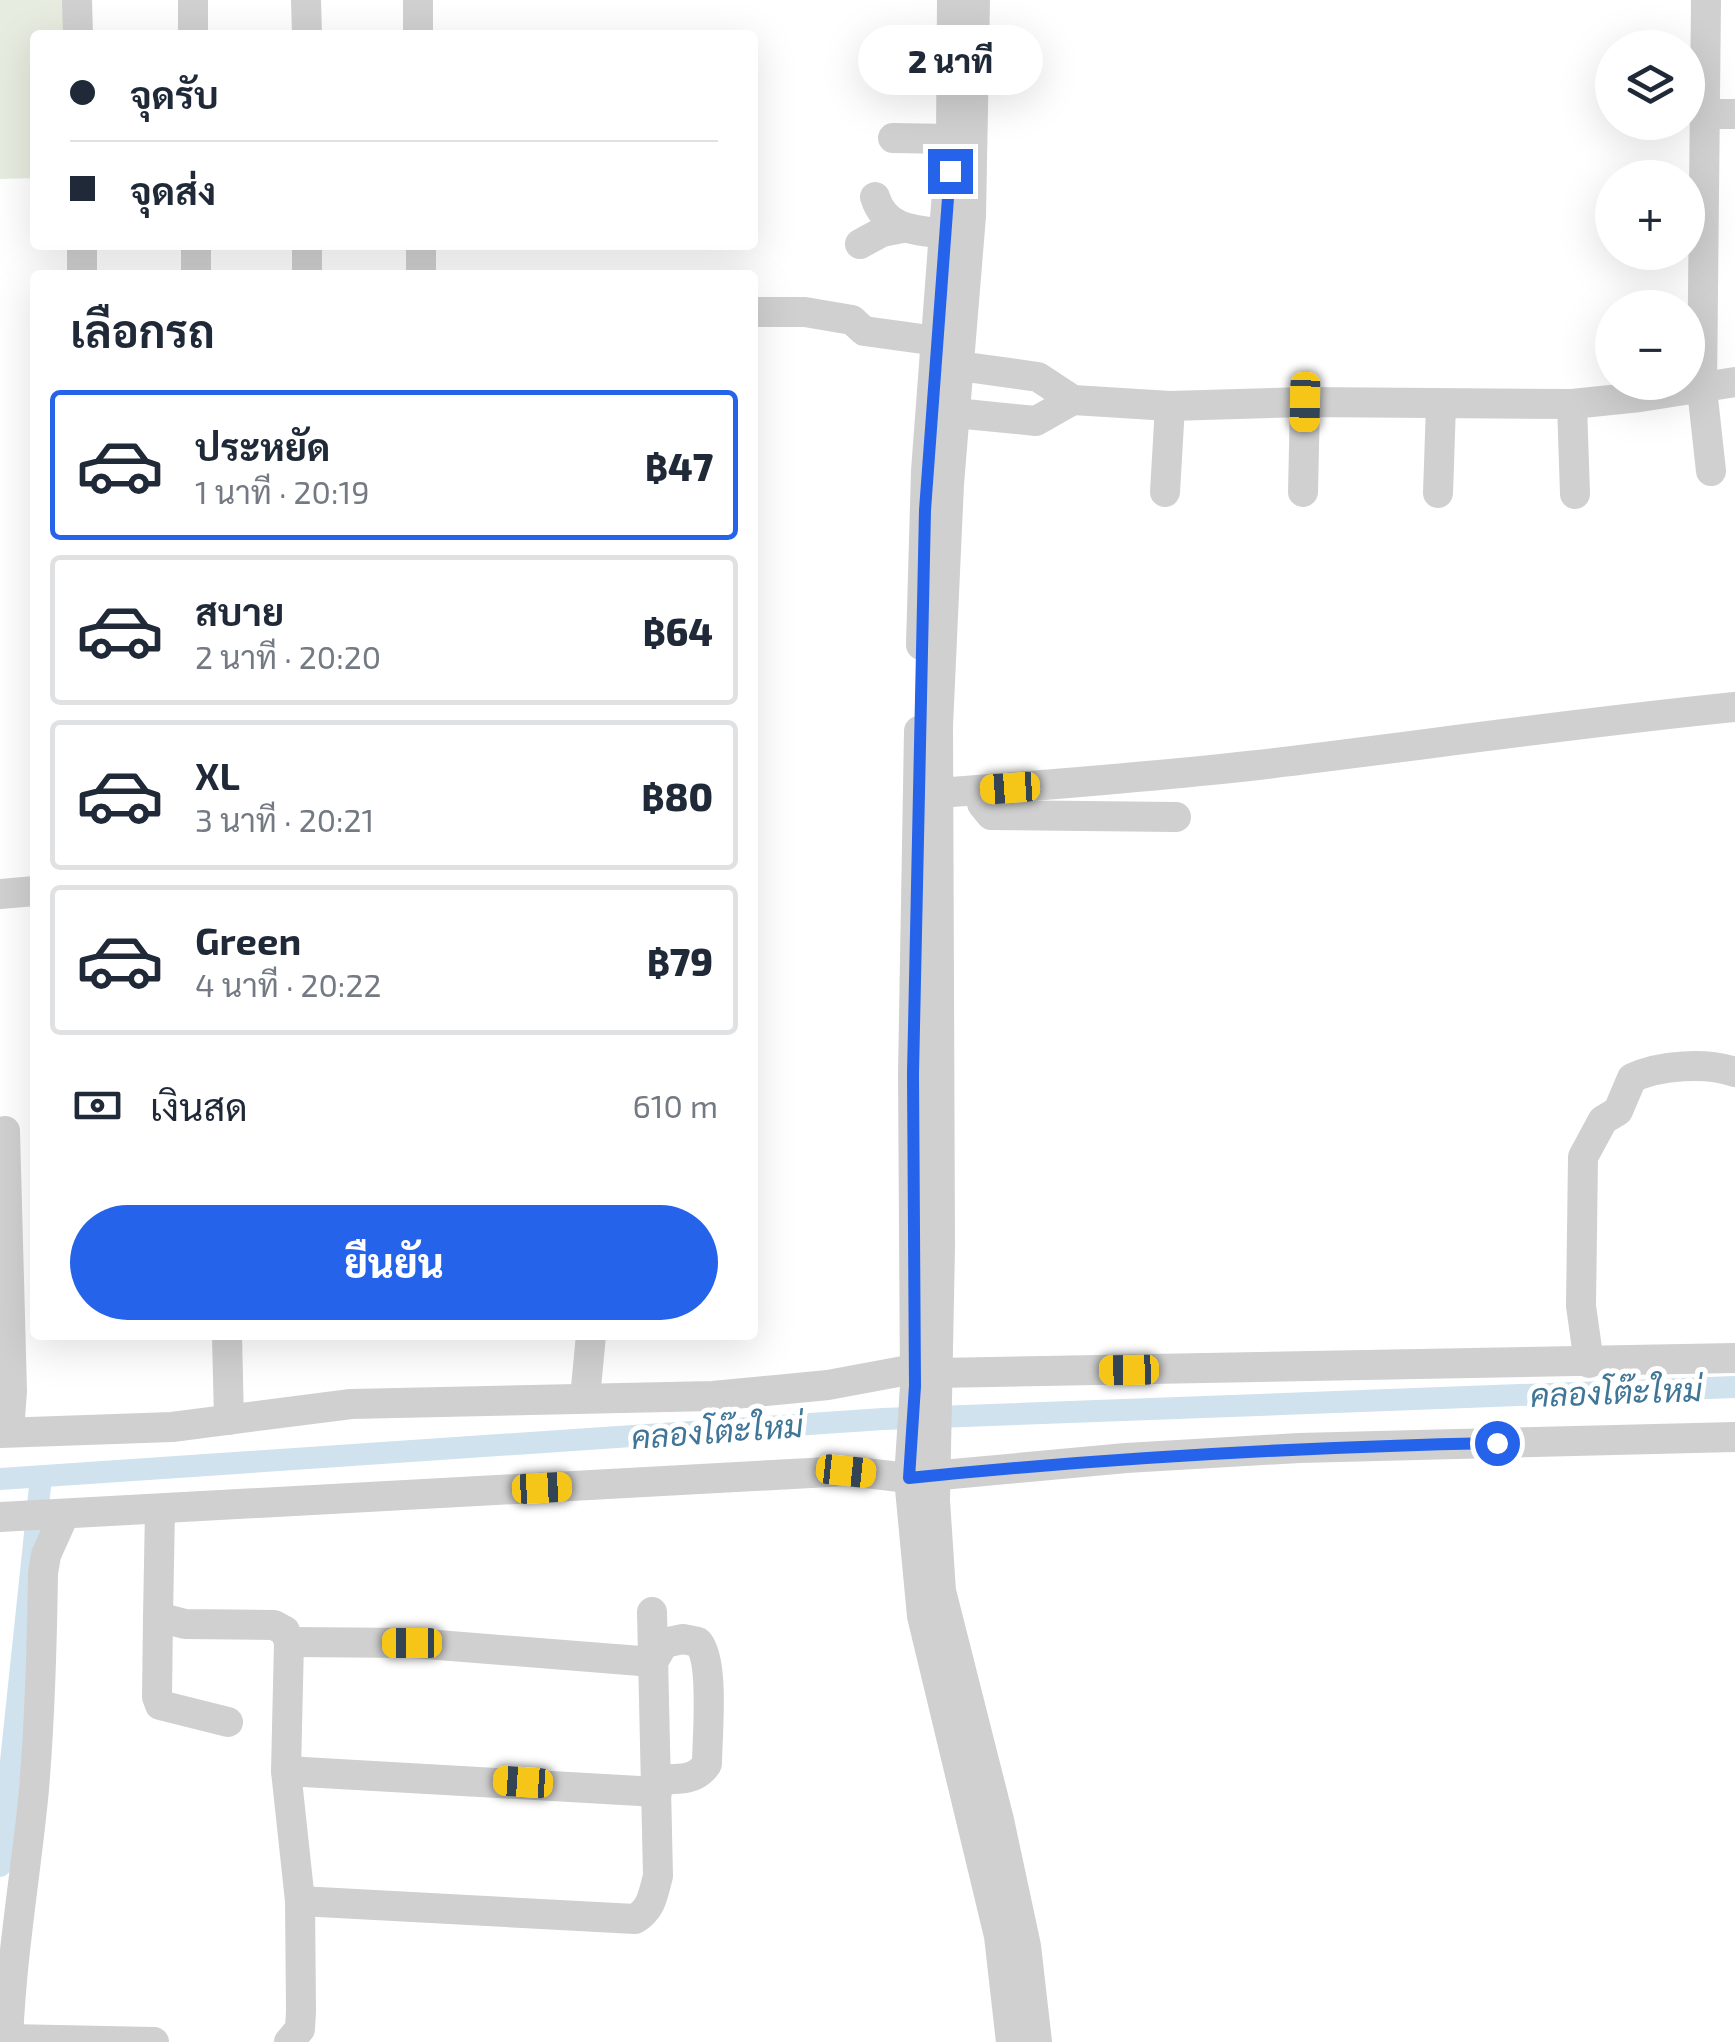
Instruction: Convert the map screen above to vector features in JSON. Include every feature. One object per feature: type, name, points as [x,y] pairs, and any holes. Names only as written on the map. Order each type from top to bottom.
[{"type":"street","points":[[77,0],[78,30]]},
{"type":"street","points":[[193,0],[193,30]]},
{"type":"street","points":[[306,0],[306,30]]},
{"type":"street","points":[[418,0],[418,30]]},
{"type":"street","points":[[926,1376],[913,1074],[917,808],[926,471],[946,234],[952,0]]},
{"type":"street","points":[[975,0],[971,216],[955,413],[939,707],[922,1616],[999,1936],[1011,2042]]},
{"type":"street","points":[[1705,57],[1706,0]]},
{"type":"street","points":[[1705,114],[1735,114]]},
{"type":"street","points":[[893,138],[951,139]]},
{"type":"street","points":[[1703,290],[1704,140]]},
{"type":"street","points":[[875,196],[878,208],[889,222],[902,228],[946,234]]},
{"type":"street","points":[[860,244],[882,232],[902,228]]},
{"type":"street","points":[[758,312],[805,312],[852,320],[864,330],[937,341]]},
{"type":"street","points":[[959,366],[1038,377],[1073,400],[1170,406],[1305,402],[1572,404],[1604,400]]},
{"type":"street","points":[[1705,387],[1735,382]]},
{"type":"street","points":[[955,413],[1036,421],[1073,400]]},
{"type":"street","points":[[1703,400],[1711,471]]},
{"type":"street","points":[[1303,492],[1305,402]]},
{"type":"street","points":[[1572,404],[1574,494]]},
{"type":"street","points":[[1438,493],[1441,405]]},
{"type":"street","points":[[1166,492],[1170,406]]},
{"type":"street","points":[[939,792],[1100,782],[1735,707]]},
{"type":"street","points":[[980,790],[982,804],[991,815],[1176,817]]},
{"type":"street","points":[[0,894],[30,891]]},
{"type":"street","points":[[1589,1363],[1580,1306],[1584,1157],[1594,1132],[1603,1120],[1618,1111],[1632,1078],[1678,1068],[1722,1068],[1735,1072]]},
{"type":"street","points":[[5,1131],[12,1390],[4,1432],[172,1427],[351,1404],[713,1396],[926,1376],[1735,1358]]},
{"type":"street","points":[[227,1340],[228,1420]]},
{"type":"street","points":[[586,1398],[590,1340]]},
{"type":"street","points":[[5,1517],[1298,1448],[1735,1437]]},
{"type":"street","points":[[923,1469],[941,1591],[1026,1946],[1037,2042]]},
{"type":"street","points":[[160,1509],[157,1697],[160,1705],[228,1722]]},
{"type":"street","points":[[56,1516],[43,1573],[42,1681],[8,2000],[8,2041],[154,2042]]},
{"type":"street","points":[[300,1901],[635,1919],[650,1904],[658,1876],[652,1612]]},
{"type":"street","points":[[158,1617],[185,1624],[274,1625],[285,1631],[290,1642],[286,1771],[300,1901],[300,2029],[289,2042]]},
{"type":"street","points":[[286,1771],[657,1786],[692,1778],[706,1764],[705,1652],[698,1642],[683,1639],[664,1644],[653,1662]]},
{"type":"street","points":[[290,1642],[412,1643],[653,1662]]},
{"type":"shaded area","points":[[0,0],[66,0],[66,30],[30,30],[30,178],[0,179]]},
{"type":"waterway","name":"คลองโต๊ะใหม่","points":[[0,1479],[883,1419],[1735,1387]]},
{"type":"waterway","points":[[0,1866],[41,1477]]},
{"type":"route","points":[[950,171],[926,471],[913,1074],[915,1386],[909,1478],[1126,1458],[1298,1448],[1497,1443]]}]
